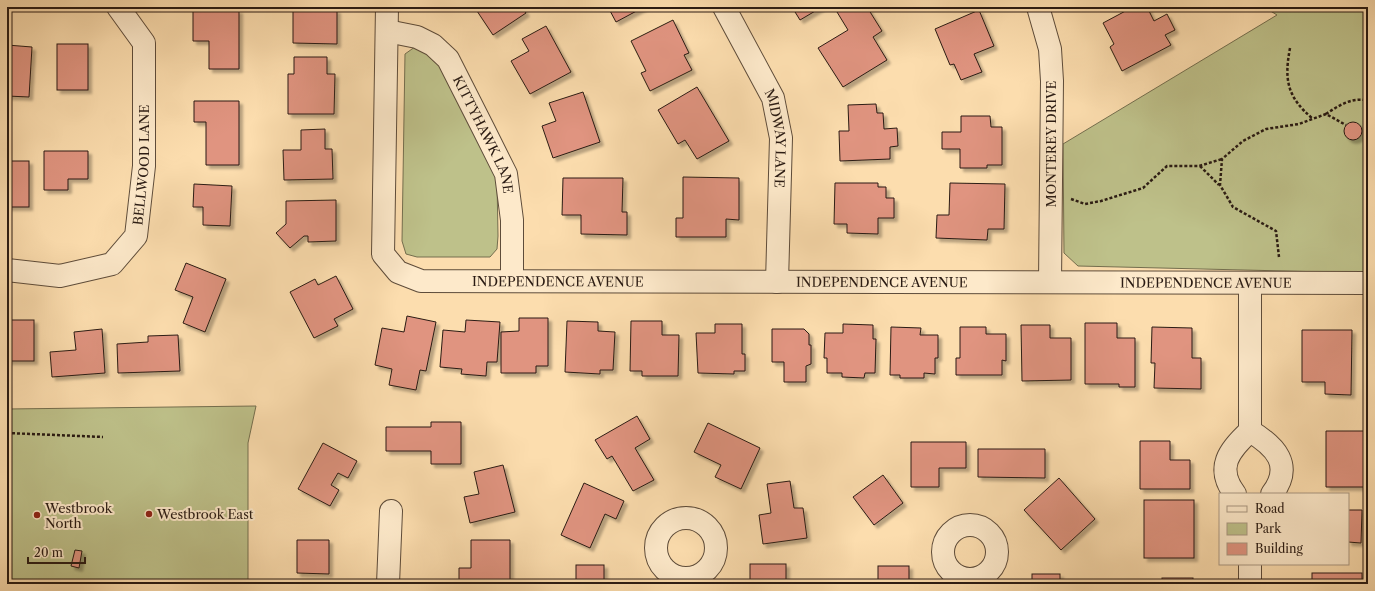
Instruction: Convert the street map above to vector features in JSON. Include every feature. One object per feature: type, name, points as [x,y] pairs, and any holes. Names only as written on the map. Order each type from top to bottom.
[{"type":"street","name":"BELLWOOD LANE","points":[[7,270],[60,276],[112,264],[136,236],[144,166],[144,43],[118,7]]},
{"type":"street","points":[[387,7],[387,31]]},
{"type":"street","name":"MIDWAY LANE","points":[[724,7],[773,98],[780,131],[777,282]]},
{"type":"street","name":"MONTEREY DRIVE","points":[[1038,7],[1050,49],[1052,81],[1050,282]]},
{"type":"street","name":"INDEPENDENCE AVENUE","points":[[387,31],[383,254],[398,272],[421,281],[1368,283]]},
{"type":"street","name":"KITTYHAWK LANE","points":[[387,31],[418,37],[434,45],[448,59],[494,149],[506,174],[512,220],[512,281]]},
{"type":"street","points":[[1234,493],[1225,479],[1225,467],[1229,454],[1250,431],[1250,283]]},
{"type":"street","points":[[1250,431],[1264,440],[1277,452],[1281,463],[1281,477],[1273,493]]},
{"type":"street","points":[[388,584],[391,511]]},
{"type":"street","points":[[1250,565],[1250,584]]},
{"type":"path","points":[[1290,48],[1286,69],[1287,85],[1294,99],[1313,119]]},
{"type":"path","points":[[1071,199],[1085,204],[1101,201],[1143,188],[1167,166],[1199,166],[1222,160],[1243,141],[1266,128],[1299,124],[1326,114],[1341,104],[1363,100],[1368,101]]},
{"type":"path","points":[[1326,114],[1346,125]]},
{"type":"path","points":[[1220,185],[1222,160]]},
{"type":"path","points":[[1199,166],[1220,185],[1233,206],[1276,231],[1279,257]]},
{"type":"path","points":[[7,433],[103,437]]},
{"type":"green space","points":[[1264,7],[1368,7],[1368,273],[1078,266],[1064,253],[1063,144],[1277,15]]},
{"type":"green space","points":[[419,44],[432,52],[481,135],[497,181],[497,249],[490,257],[417,257],[406,254],[402,241],[405,54]]},
{"type":"green space","points":[[256,406],[248,443],[248,584],[7,584],[7,409]]},
{"type":"building","points":[[303,7],[330,7],[330,9],[337,10],[337,44],[293,43],[293,10],[303,10]]},
{"type":"building","points":[[482,7],[522,7],[526,13],[493,35],[477,11]]},
{"type":"building","points":[[608,7],[644,7],[616,22]]},
{"type":"building","points":[[792,7],[822,7],[800,20]]},
{"type":"building","points":[[845,7],[867,7],[882,31],[873,37],[887,60],[843,87],[818,48],[848,30],[837,12]]},
{"type":"building","points":[[1133,7],[1147,7],[1154,21],[1167,14],[1175,30],[1165,35],[1171,45],[1122,71],[1110,47],[1114,44],[1103,23]]},
{"type":"building","points":[[193,10],[239,10],[239,69],[209,69],[209,41],[193,41]]},
{"type":"building","points":[[979,10],[994,46],[974,54],[982,72],[961,80],[954,64],[950,65],[935,29]]},
{"type":"building","points":[[673,20],[689,53],[684,55],[692,70],[650,91],[641,73],[646,71],[631,41]]},
{"type":"building","points":[[546,26],[571,72],[530,94],[511,61],[529,51],[522,39]]},
{"type":"building","points":[[57,44],[88,44],[88,90],[57,90]]},
{"type":"building","points":[[7,45],[32,47],[29,97],[7,96]]},
{"type":"building","points":[[294,57],[327,57],[327,74],[335,74],[334,114],[288,114],[288,74],[294,74]]},
{"type":"building","points":[[697,87],[729,141],[697,159],[685,140],[678,144],[658,110]]},
{"type":"building","points":[[583,92],[600,142],[553,158],[542,126],[556,121],[549,103]]},
{"type":"building","points":[[194,101],[239,101],[239,165],[206,165],[206,122],[194,122]]},
{"type":"building","points":[[876,104],[877,113],[883,113],[884,129],[897,128],[898,146],[890,147],[890,159],[840,161],[839,131],[849,131],[848,105]]},
{"type":"building","points":[[961,116],[990,116],[991,127],[1002,127],[1002,165],[987,165],[987,168],[960,168],[960,149],[942,149],[942,132],[961,132]]},
{"type":"building","points":[[1349,122],[1357,122],[1362,127],[1360,138],[1357,140],[1349,140],[1344,135],[1344,127]]},
{"type":"building","points":[[325,129],[325,149],[332,149],[333,179],[284,180],[283,150],[301,150],[301,130]]},
{"type":"building","points":[[44,151],[88,151],[88,179],[68,179],[68,190],[44,190]]},
{"type":"building","points":[[7,161],[29,161],[29,207],[7,207]]},
{"type":"building","points":[[683,177],[739,178],[739,220],[726,219],[726,237],[676,237],[676,218],[683,218]]},
{"type":"building","points":[[563,178],[623,178],[622,212],[627,212],[627,235],[581,234],[581,215],[562,215]]},
{"type":"building","points":[[835,183],[878,183],[878,187],[886,187],[886,198],[894,198],[894,218],[878,218],[878,234],[847,233],[847,224],[834,224]]},
{"type":"building","points":[[950,183],[1005,184],[1004,229],[988,229],[987,240],[936,238],[937,215],[949,215]]},
{"type":"building","points":[[194,184],[232,186],[230,226],[203,225],[203,207],[193,207]]},
{"type":"building","points":[[336,200],[336,241],[308,242],[308,236],[304,236],[290,248],[276,233],[286,224],[286,201]]},
{"type":"building","points":[[186,263],[226,279],[205,332],[183,323],[193,297],[175,290]]},
{"type":"building","points":[[336,276],[353,309],[334,319],[338,326],[314,338],[290,292],[315,279],[318,285]]},
{"type":"building","points":[[407,316],[436,322],[426,371],[420,370],[416,390],[389,385],[392,369],[375,365],[382,328],[404,332]]},
{"type":"building","points":[[519,318],[548,318],[548,366],[536,366],[536,373],[501,373],[501,332],[519,331]]},
{"type":"building","points":[[7,320],[34,320],[34,361],[7,361]]},
{"type":"building","points":[[466,320],[500,322],[497,362],[487,362],[486,376],[461,374],[462,369],[440,367],[443,330],[465,332]]},
{"type":"building","points":[[567,321],[598,322],[598,331],[615,332],[613,370],[600,370],[600,374],[565,372]]},
{"type":"building","points":[[631,321],[662,321],[662,335],[679,335],[678,376],[642,376],[642,371],[630,371]]},
{"type":"building","points":[[1085,323],[1117,323],[1117,338],[1135,338],[1135,387],[1119,387],[1119,384],[1085,384]]},
{"type":"building","points":[[715,324],[742,324],[742,354],[745,354],[745,371],[734,371],[734,374],[698,373],[696,333],[715,333]]},
{"type":"building","points":[[843,324],[873,325],[873,339],[876,339],[875,373],[865,373],[864,378],[842,377],[842,373],[827,373],[827,358],[824,358],[825,333],[843,333]]},
{"type":"building","points":[[1021,325],[1050,325],[1050,338],[1071,338],[1071,380],[1022,381]]},
{"type":"building","points":[[891,327],[921,328],[920,335],[938,335],[938,358],[935,358],[935,374],[924,373],[924,378],[900,378],[900,375],[890,375]]},
{"type":"building","points":[[960,327],[986,327],[986,334],[1006,334],[1006,361],[1002,360],[1002,375],[956,375],[956,358],[960,358]]},
{"type":"building","points":[[1152,327],[1192,328],[1192,358],[1201,358],[1201,389],[1154,388],[1155,363],[1151,363]]},
{"type":"building","points":[[102,329],[105,373],[52,377],[50,352],[76,350],[74,332]]},
{"type":"building","points":[[772,329],[804,329],[809,334],[809,345],[811,345],[811,364],[806,366],[806,382],[784,382],[784,362],[772,362]]},
{"type":"building","points":[[1302,330],[1352,330],[1351,395],[1325,394],[1325,382],[1302,382]]},
{"type":"building","points":[[178,335],[180,371],[118,373],[117,344],[148,342],[148,336]]},
{"type":"building","points":[[637,416],[650,439],[635,448],[654,480],[633,491],[612,456],[607,459],[595,440]]},
{"type":"building","points":[[431,422],[461,422],[461,464],[431,464],[431,451],[386,451],[386,427],[431,427]]},
{"type":"building","points":[[708,423],[760,448],[741,489],[715,477],[721,465],[694,452]]},
{"type":"building","points":[[1326,431],[1365,431],[1364,487],[1326,487]]},
{"type":"building","points":[[1140,441],[1170,441],[1170,460],[1190,460],[1190,489],[1140,489]]},
{"type":"building","points":[[911,442],[966,442],[966,468],[939,468],[939,487],[911,487]]},
{"type":"building","points":[[323,443],[357,461],[348,478],[338,473],[331,485],[339,490],[330,506],[298,489]]},
{"type":"building","points":[[978,449],[1045,449],[1045,478],[978,477]]},
{"type":"building","points":[[503,465],[515,512],[470,523],[464,497],[479,494],[474,472]]},
{"type":"building","points":[[883,475],[903,503],[874,525],[853,497]]},
{"type":"building","points":[[1059,478],[1095,519],[1061,550],[1024,510]]},
{"type":"building","points":[[790,481],[794,508],[803,508],[807,538],[763,544],[759,515],[771,513],[767,484]]},
{"type":"building","points":[[584,483],[624,501],[616,519],[605,514],[590,548],[561,535]]},
{"type":"building","points":[[1144,500],[1194,500],[1194,558],[1144,558]]},
{"type":"building","points":[[1349,510],[1362,510],[1361,543],[1349,542]]},
{"type":"building","points":[[297,540],[329,540],[329,574],[297,573]]},
{"type":"building","points":[[471,540],[510,540],[510,584],[459,584],[459,568],[471,568]]},
{"type":"building","points":[[75,550],[82,551],[79,568],[71,566]]},
{"type":"building","points":[[750,564],[786,564],[786,584],[750,584]]},
{"type":"building","points":[[576,565],[604,565],[604,584],[576,584]]},
{"type":"building","points":[[878,566],[909,566],[909,584],[878,584]]},
{"type":"building","points":[[1312,573],[1362,573],[1362,584],[1312,584]]},
{"type":"building","points":[[1032,574],[1060,574],[1060,584],[1032,584]]},
{"type":"building","points":[[1162,578],[1193,578],[1193,584],[1162,584]]},
{"type":"place","name":"Westbrook East","points":[[149,514]]},
{"type":"place","name":"Westbrook North","points":[[37,515]]}]
